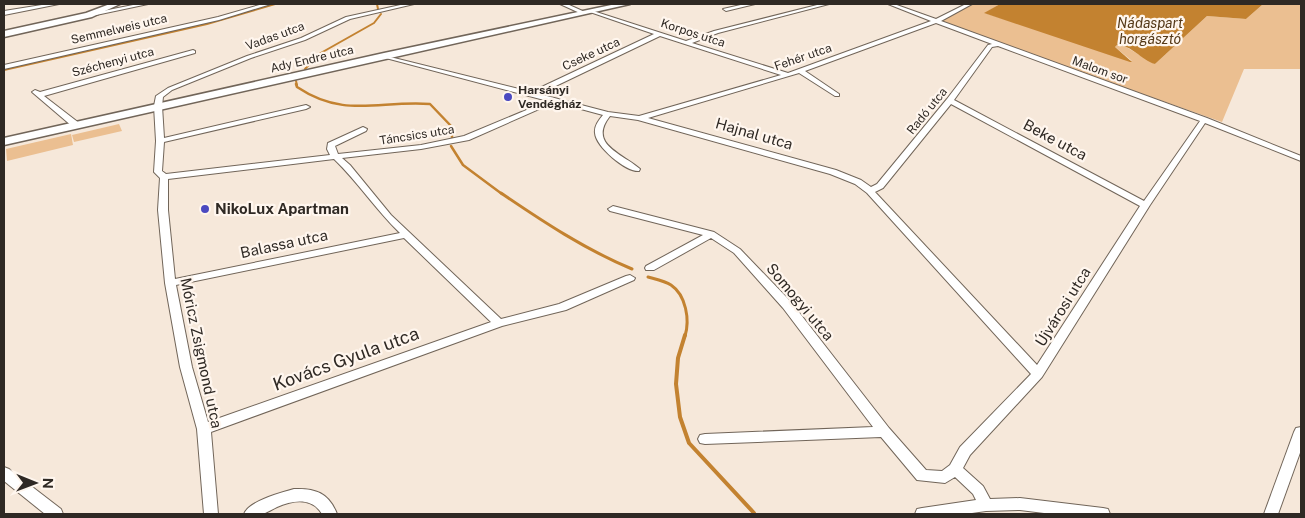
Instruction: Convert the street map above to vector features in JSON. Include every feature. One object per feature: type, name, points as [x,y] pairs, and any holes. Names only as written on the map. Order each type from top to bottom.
[{"type":"main road","points":[[4,34],[96,13],[116,4]]},
{"type":"main road","name":"Ady Endre utca","points":[[4,142],[158,106],[626,4]]},
{"type":"street","points":[[4,13],[56,4]]},
{"type":"street","points":[[96,13],[145,4]]},
{"type":"street","name":"Semmelweis utca","points":[[4,67],[209,21],[268,4]]},
{"type":"street","name":"Vadas utca","points":[[158,106],[161,94],[170,89],[250,57],[303,39],[348,18],[388,6],[411,4]]},
{"type":"street","name":"Korpos utca","points":[[563,4],[788,75]]},
{"type":"street","points":[[726,9],[752,4]]},
{"type":"street","points":[[686,43],[716,32],[826,4]]},
{"type":"street","name":"Malom sor","points":[[890,4],[1204,120],[1301,159]]},
{"type":"street","name":"Fehér utca","points":[[639,118],[800,71],[936,21],[970,4]]},
{"type":"street","name":"Cseke utca","points":[[534,94],[659,34]]},
{"type":"street","name":"Radó utca","points":[[870,190],[880,186],[950,101],[990,46],[998,44]]},
{"type":"street","name":"Széchenyi utca","points":[[76,125],[36,94],[194,52]]},
{"type":"street","name":"Hajnal utca","points":[[384,56],[608,114],[639,118],[833,172],[858,182],[870,190],[1038,374]]},
{"type":"street","points":[[800,71],[837,95]]},
{"type":"street","name":"Táncsics utca","points":[[164,177],[421,147],[456,141],[556,100]]},
{"type":"street","name":"Beke utca","points":[[950,101],[1145,205]]},
{"type":"street","name":"Móricz Zsigmond utca","points":[[158,106],[160,141],[158,172],[164,177],[163,210],[170,283],[186,367],[204,429],[211,514]]},
{"type":"street","points":[[160,141],[306,107]]},
{"type":"street","points":[[608,114],[600,124],[598,132],[601,142],[636,170]]},
{"type":"street","name":"Újvárosi utca","points":[[956,469],[965,451],[1038,374],[1145,205],[1204,120]]},
{"type":"street","name":"Táncsics utca","points":[[335,156],[331,150],[331,145],[363,129]]},
{"type":"street","points":[[335,156],[347,167],[388,218],[499,323]]},
{"type":"street","name":"Somogyi utca","points":[[613,209],[711,234],[737,251],[786,305],[884,432],[922,476],[945,477],[956,469]]},
{"type":"street","points":[[650,268],[711,234]]},
{"type":"street","name":"Balassa utca","points":[[170,283],[405,235]]},
{"type":"street","name":"Kovács Gyula utca","points":[[204,429],[499,323],[562,307],[630,278]]},
{"type":"street","points":[[705,440],[884,432]]},
{"type":"street","points":[[1271,514],[1301,432]]},
{"type":"street","points":[[956,469],[978,490],[986,505]]},
{"type":"street","points":[[4,473],[56,514]]},
{"type":"street","points":[[252,514],[274,500],[299,495],[320,500],[330,514]]},
{"type":"street","points":[[922,514],[986,505],[1020,504],[1063,511],[1103,514]]},
{"type":"shaded area","points":[[970,4],[1000,4],[985,13],[1132,61],[1115,47],[1117,45],[1126,47],[1155,64],[1207,16],[1246,19],[1262,5],[1260,4],[1301,4],[1301,69],[1244,69],[1222,122],[936,21]]},
{"type":"shaded area","points":[[119,124],[122,131],[74,142],[72,135]]},
{"type":"shaded area","points":[[71,134],[73,145],[7,161],[6,149]]},
{"type":"water","name":"Nádaspart horgásztó","points":[[1000,4],[1262,5],[1246,19],[1207,16],[1155,64],[1127,47],[1117,45],[1115,47],[1132,62],[984,13]]},
{"type":"waterway","points":[[4,70],[207,24],[275,4]]},
{"type":"waterway","points":[[377,4],[378,9]]},
{"type":"waterway","points":[[305,69],[319,54],[374,23],[381,14]]},
{"type":"waterway","points":[[296,81],[297,85]]},
{"type":"waterway","points":[[296,84],[297,87],[314,97],[331,103],[362,106],[412,103],[430,104],[452,127],[452,139]]},
{"type":"waterway","points":[[451,146],[463,165],[502,194]]},
{"type":"waterway","points":[[501,193],[581,244],[632,269]]},
{"type":"waterway","points":[[648,277],[669,284],[680,295],[687,315],[685,336]]},
{"type":"waterway","points":[[685,335],[678,358],[676,384],[680,417],[689,443],[754,513]]},
{"type":"place","name":"Harsányi Vendégház","points":[[508,97]]},
{"type":"place","name":"NikoLux Apartman","points":[[205,209]]}]
